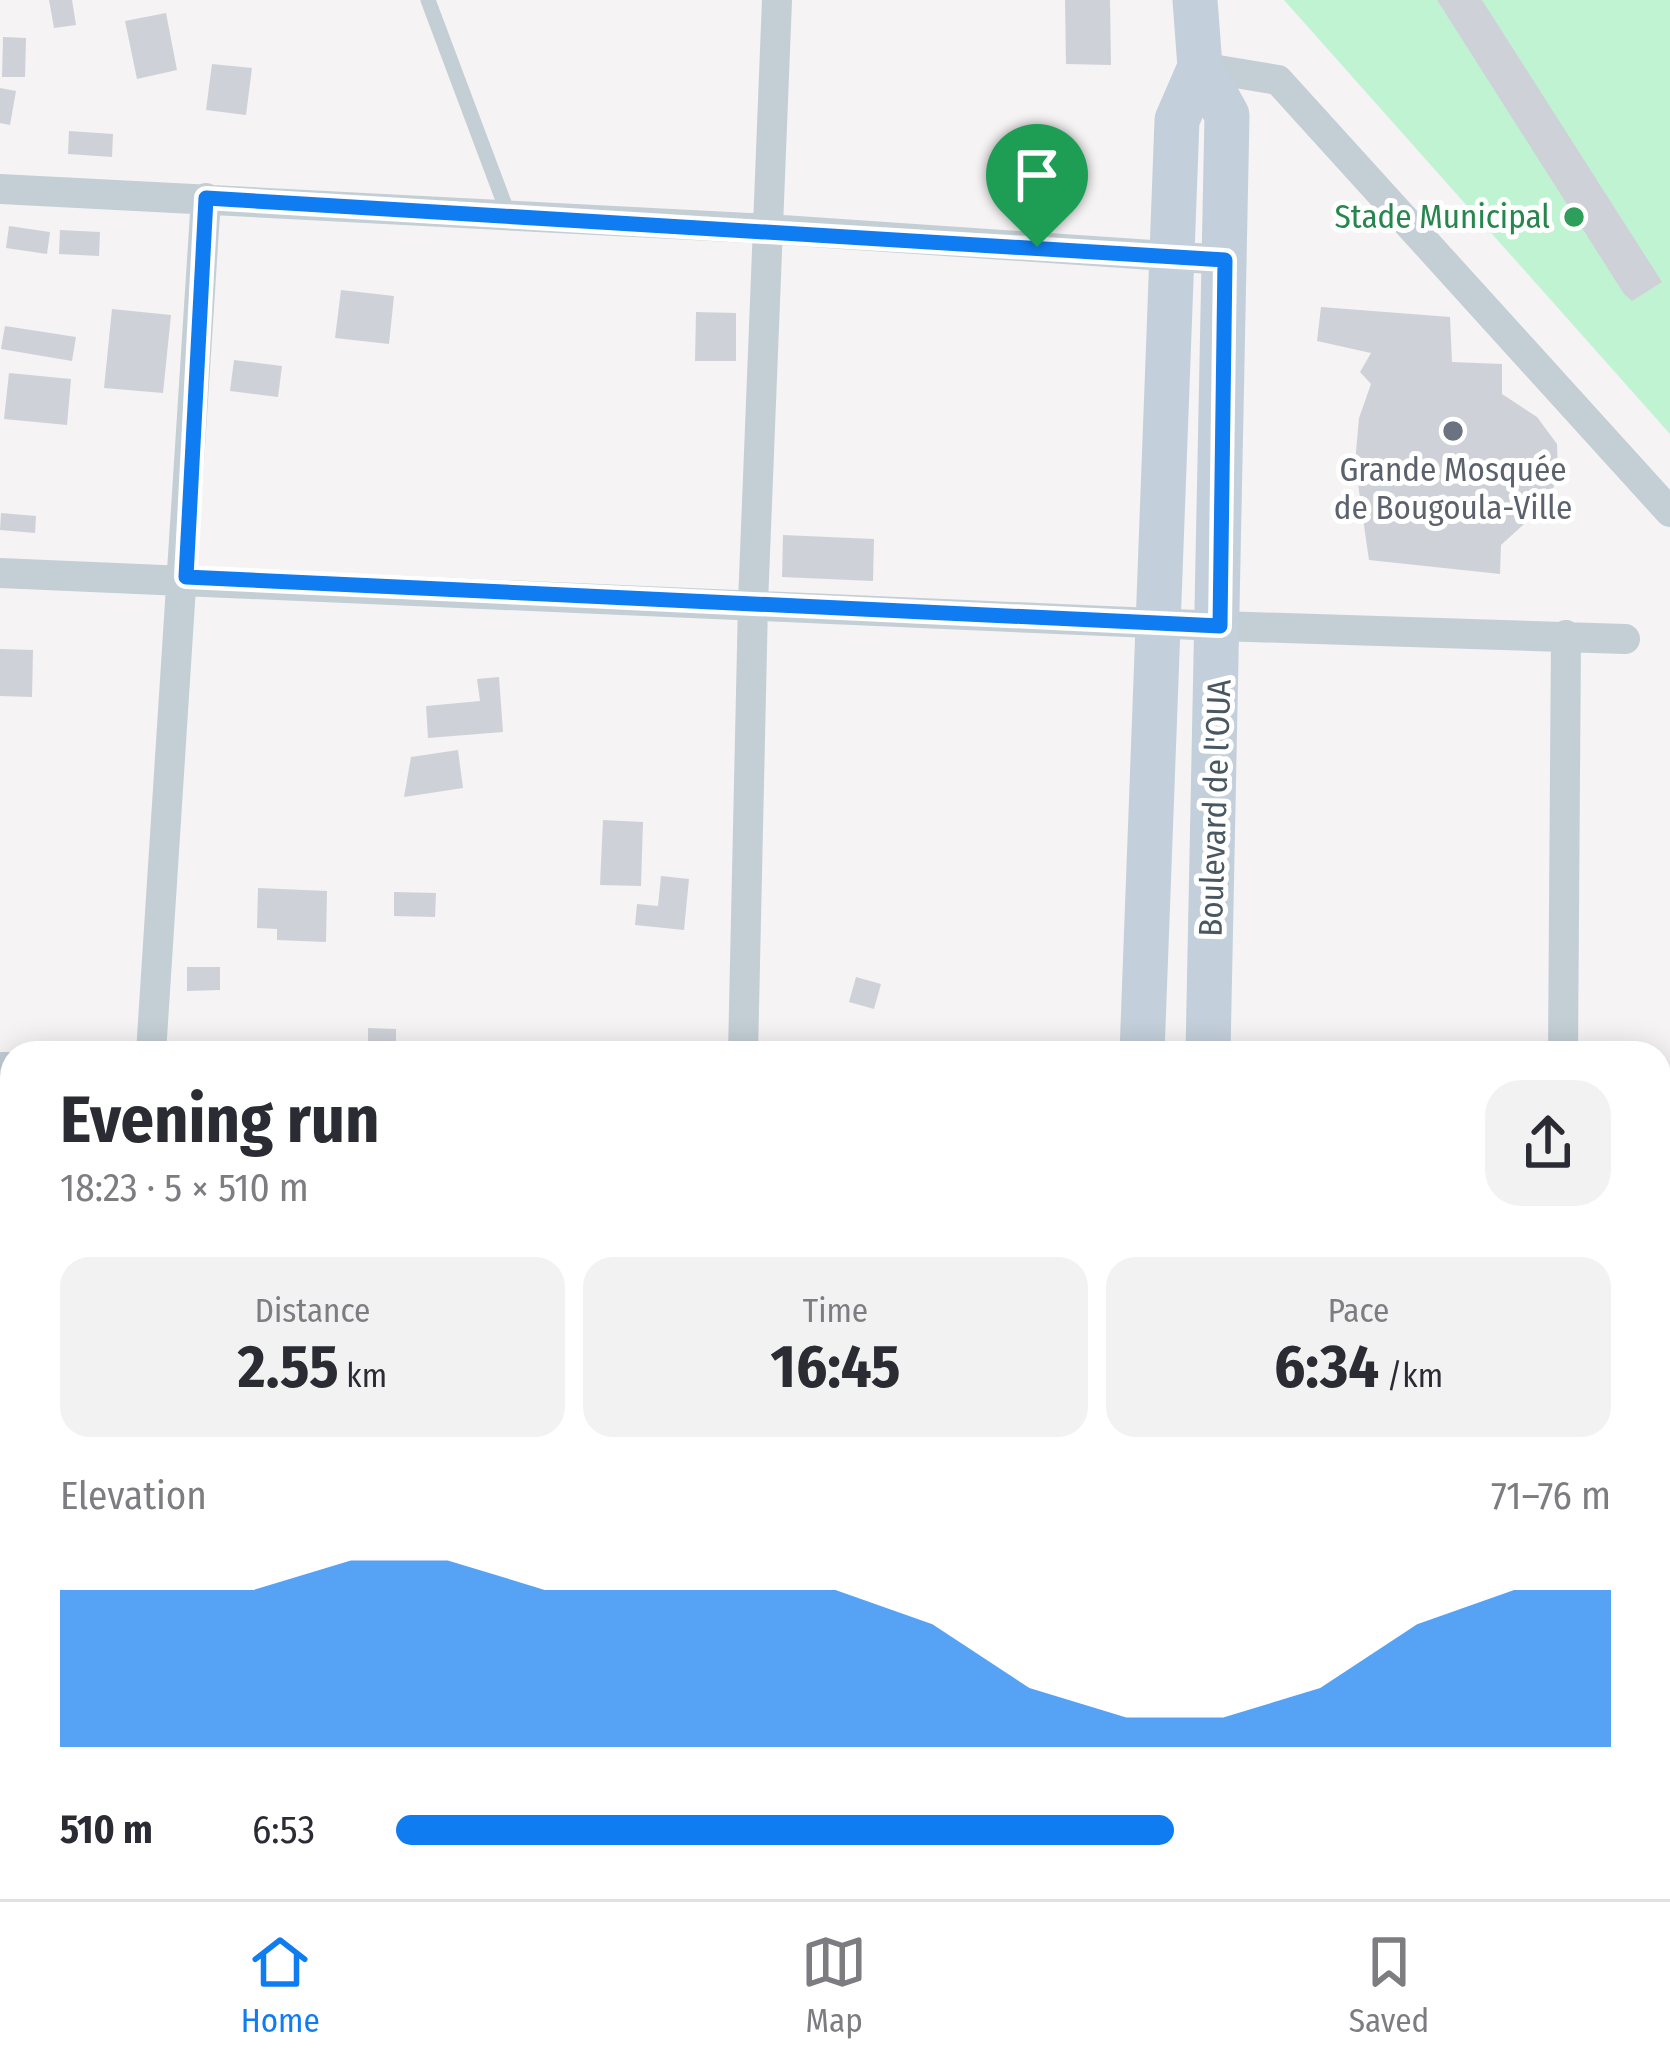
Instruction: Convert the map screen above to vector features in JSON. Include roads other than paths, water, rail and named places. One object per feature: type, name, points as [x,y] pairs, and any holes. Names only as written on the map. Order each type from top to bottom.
[{"type":"main road","points":[[1142,1041],[1177,120],[1200,67],[1195,0]]},
{"type":"main road","name":"Boulevard de l'OUA","points":[[1200,67],[1227,116],[1208,1041]]},
{"type":"street","points":[[742,1041],[753,603],[777,0]]},
{"type":"street","points":[[1200,67],[1278,80],[1670,512]]},
{"type":"street","points":[[0,189],[768,229],[1225,260]]},
{"type":"street","points":[[152,1041],[186,577],[206,198]]},
{"type":"street","points":[[0,573],[186,577],[1220,626],[1625,638]]},
{"type":"street","points":[[1563,1041],[1566,635]]},
{"type":"lane","points":[[428,0],[509,216]]},
{"type":"place","name":"Stade Municipal","points":[[1574,217]]},
{"type":"place","name":"Grande Mosquée de Bougoula-Ville","points":[[1453,431]]}]
